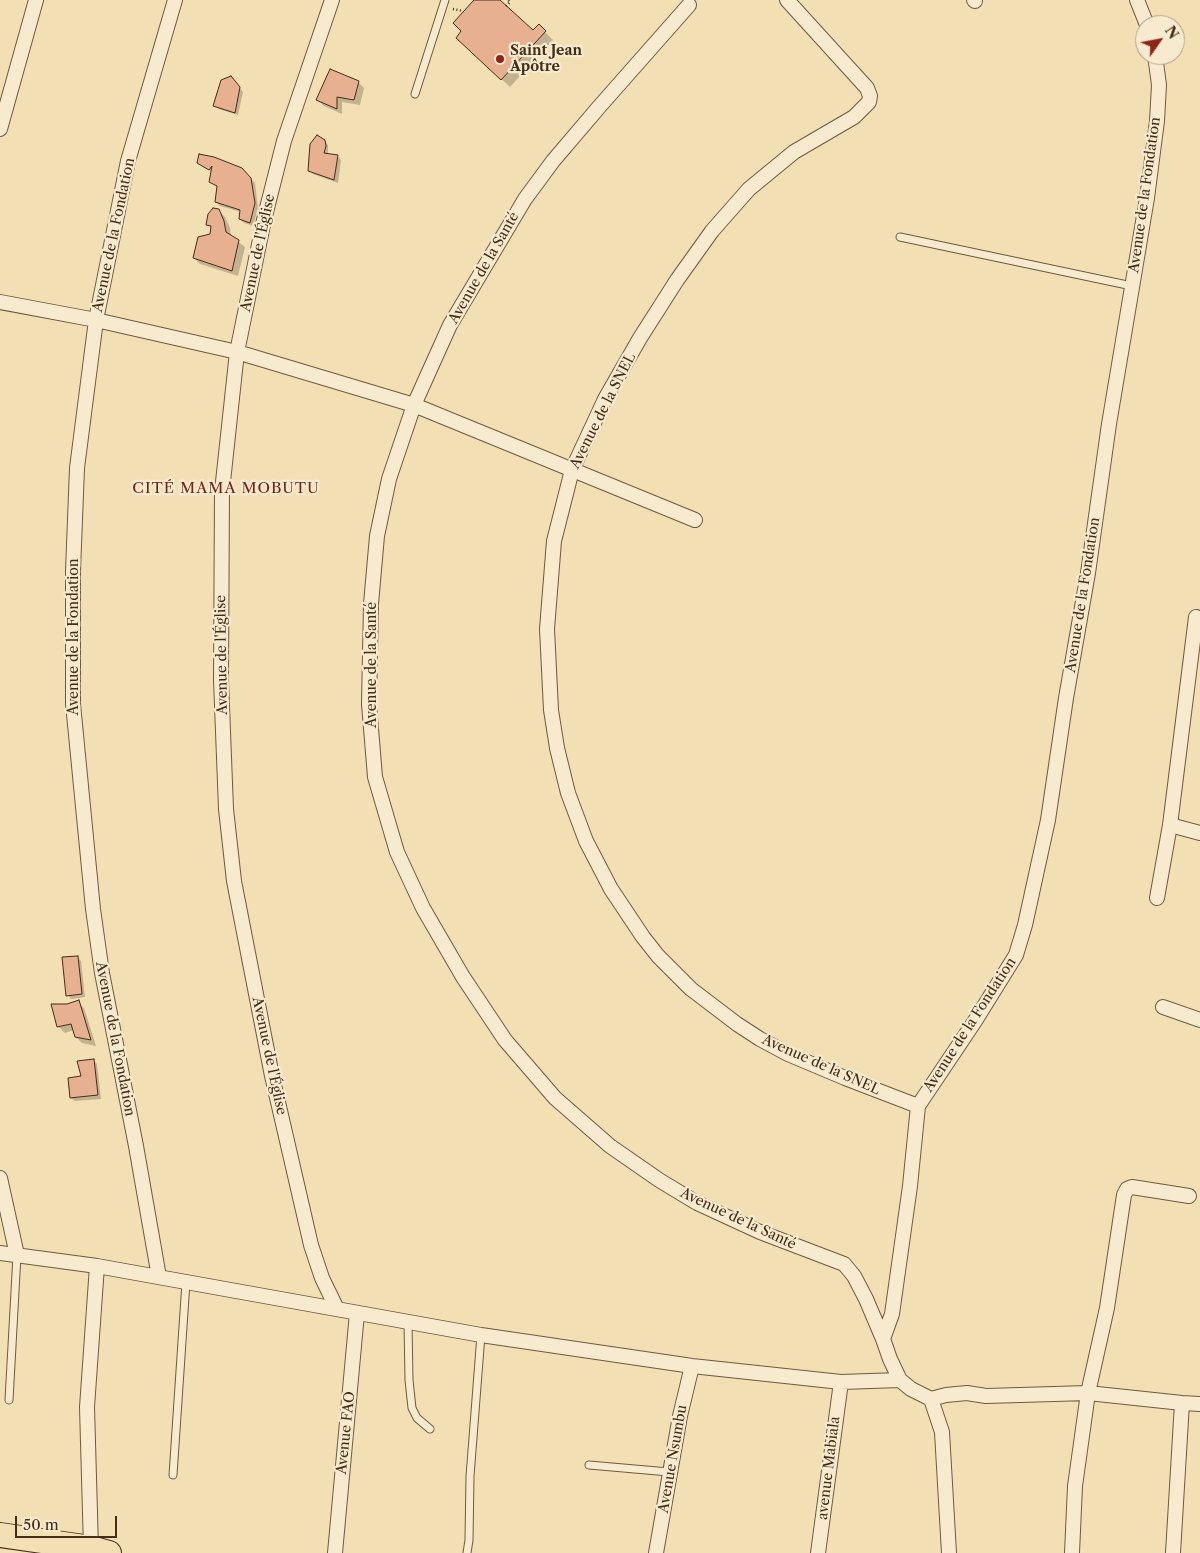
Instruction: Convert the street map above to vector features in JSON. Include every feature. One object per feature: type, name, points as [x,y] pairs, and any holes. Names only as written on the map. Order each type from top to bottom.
[{"type":"highway","points":[[0,1535],[100,1551]]},
{"type":"street","points":[[0,128],[36,0]]},
{"type":"street","name":"Avenue de la Fondation","points":[[160,1277],[102,973],[93,909],[73,704],[73,571],[77,468],[96,320],[128,161],[175,0]]},
{"type":"street","name":"Avenue de l'Église","points":[[332,0],[284,141],[264,220],[237,352],[222,491],[221,680],[226,809],[234,881],[272,1076],[311,1245],[329,1294],[337,1309]]},
{"type":"street","name":"Avenue de la SNEL","points":[[787,0],[867,88],[870,96],[869,102],[854,116],[794,152],[749,189],[712,232],[640,338],[605,399],[572,470],[554,541],[546,629],[551,710],[557,748],[568,793],[586,841],[611,889],[658,956],[691,989],[737,1024],[788,1054],[918,1106]]},
{"type":"street","points":[[1137,0],[1143,15]]},
{"type":"street","name":"Avenue de la Santé","points":[[689,5],[553,161],[525,199],[450,324],[414,405],[389,478],[377,536],[371,604],[369,704],[375,777],[397,852],[423,908],[463,977],[505,1040],[555,1098],[610,1146],[659,1180],[697,1203],[760,1232],[844,1264],[854,1276],[866,1299],[883,1339]]},
{"type":"street","name":"Avenue de la Fondation","points":[[918,1106],[975,1021],[1016,955],[1025,925],[1048,820],[1066,698],[1088,573],[1109,424],[1147,198],[1159,85],[1156,65]]},
{"type":"street","points":[[0,302],[96,320],[237,352],[414,405],[695,520]]},
{"type":"street","points":[[1157,898],[1170,825],[1196,617]]},
{"type":"street","points":[[1170,825],[1200,833]]},
{"type":"street","points":[[1164,1007],[1200,1020]]},
{"type":"street","points":[[918,1106],[910,1186],[894,1305],[883,1339],[900,1380],[911,1389],[931,1399],[967,1393],[986,1396],[1088,1393],[1200,1404]]},
{"type":"street","points":[[0,1178],[17,1255]]},
{"type":"street","points":[[1072,1553],[1075,1486],[1088,1393],[1107,1308],[1124,1195],[1127,1189],[1132,1187],[1189,1196]]},
{"type":"street","points":[[0,1253],[97,1266],[481,1335],[692,1366],[840,1382],[900,1380]]},
{"type":"street","points":[[97,1266],[87,1406],[100,1551]]},
{"type":"street","name":"Avenue FAO","points":[[335,1553],[357,1313]]},
{"type":"street","name":"Avenue Nsumbu","points":[[656,1553],[669,1472],[692,1366]]},
{"type":"street","name":"avenue Mabiala","points":[[818,1553],[840,1382]]},
{"type":"street","points":[[931,1399],[942,1432],[949,1553]]},
{"type":"street","points":[[1173,1553],[1182,1403]]},
{"type":"lane","points":[[415,94],[445,0]]},
{"type":"lane","points":[[900,237],[1132,286]]},
{"type":"lane","points":[[9,1400],[17,1255]]},
{"type":"lane","points":[[173,1474],[186,1282]]},
{"type":"lane","points":[[408,1323],[409,1380],[412,1408],[417,1418],[430,1429]]},
{"type":"lane","points":[[467,1553],[470,1476],[481,1335]]},
{"type":"lane","points":[[589,1465],[669,1472]]},
{"type":"path","points":[[455,0],[452,9],[463,11]]},
{"type":"path","points":[[506,6],[510,1]]},
{"type":"building","name":"Saint Jean Apôtre","points":[[474,0],[500,0],[533,30],[539,24],[546,31],[501,80],[456,38],[461,31],[453,23]]},
{"type":"building","points":[[330,69],[359,81],[354,100],[337,97],[337,109],[316,100]]},
{"type":"building","points":[[231,76],[240,87],[235,113],[213,106],[221,80]]},
{"type":"building","points":[[317,135],[325,140],[324,153],[338,155],[334,180],[308,171],[310,144]]},
{"type":"building","points":[[199,154],[214,157],[242,168],[251,178],[255,203],[250,223],[239,219],[240,210],[215,202],[217,186],[209,182],[212,166],[209,170],[197,163]]},
{"type":"building","points":[[213,208],[219,209],[226,232],[239,240],[232,271],[193,258],[198,237],[210,234],[211,226],[206,225],[208,214]]},
{"type":"building","points":[[78,956],[82,994],[66,996],[62,957]]},
{"type":"building","points":[[79,1000],[91,1040],[75,1037],[71,1024],[57,1027],[51,1004],[67,1004]]},
{"type":"building","points":[[94,1059],[98,1095],[70,1098],[68,1078],[81,1076],[77,1061]]},
{"type":"place","name":"Saint Jean Apôtre","points":[[500,59]]},
{"type":"district","name":"CITÉ MAMA MOBUTU","points":[[226,489]]}]
